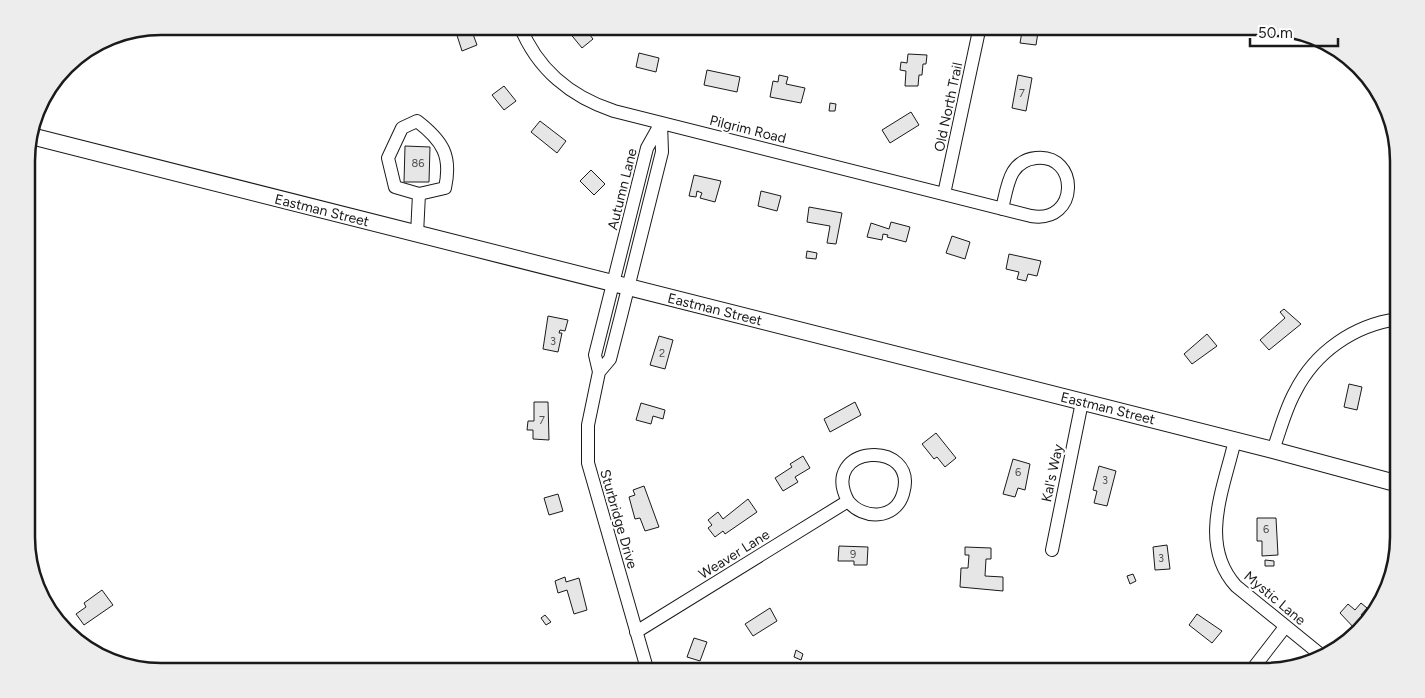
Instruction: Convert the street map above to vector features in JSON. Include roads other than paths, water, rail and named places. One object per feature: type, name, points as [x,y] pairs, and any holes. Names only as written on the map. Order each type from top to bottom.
[{"type":"main road","name":"Eastman Street","points":[[37,138],[1235,440],[1390,482]]},
{"type":"street","name":"Pilgrim Road","points":[[524,35],[534,54],[550,73],[569,90],[602,107],[661,123],[1002,209],[1038,217],[1056,212],[1064,204],[1069,192],[1066,174],[1058,164],[1046,158],[1034,158],[1022,162],[1010,177],[1002,209]]},
{"type":"street","name":"Old North Trail","points":[[944,194],[978,35]]},
{"type":"street","points":[[417,122],[432,132],[445,151],[449,170],[445,188],[419,194],[395,188],[388,158],[402,128],[417,122]]},
{"type":"street","name":"Autumn Lane","points":[[620,285],[647,148],[661,123]]},
{"type":"street","points":[[417,234],[419,194]]},
{"type":"street","name":"Sturbridge Drive","points":[[620,285],[595,355],[599,372],[588,425],[588,463],[645,663]]},
{"type":"street","points":[[1273,450],[1294,394],[1311,367],[1323,354],[1348,336],[1376,323],[1390,320]]},
{"type":"street","name":"Kal's Way","points":[[1052,550],[1082,402]]},
{"type":"street","name":"Mystic Lane","points":[[1235,440],[1217,514],[1215,532],[1216,551],[1224,570],[1236,586],[1316,651]]},
{"type":"street","points":[[878,454],[890,459],[899,468],[904,480],[903,492],[897,504],[888,512],[869,515],[857,510],[848,501],[843,489],[844,476],[850,465],[860,457],[878,454]]},
{"type":"street","name":"Weaver Lane","points":[[636,632],[848,501]]},
{"type":"street","points":[[1258,663],[1285,627]]}]
